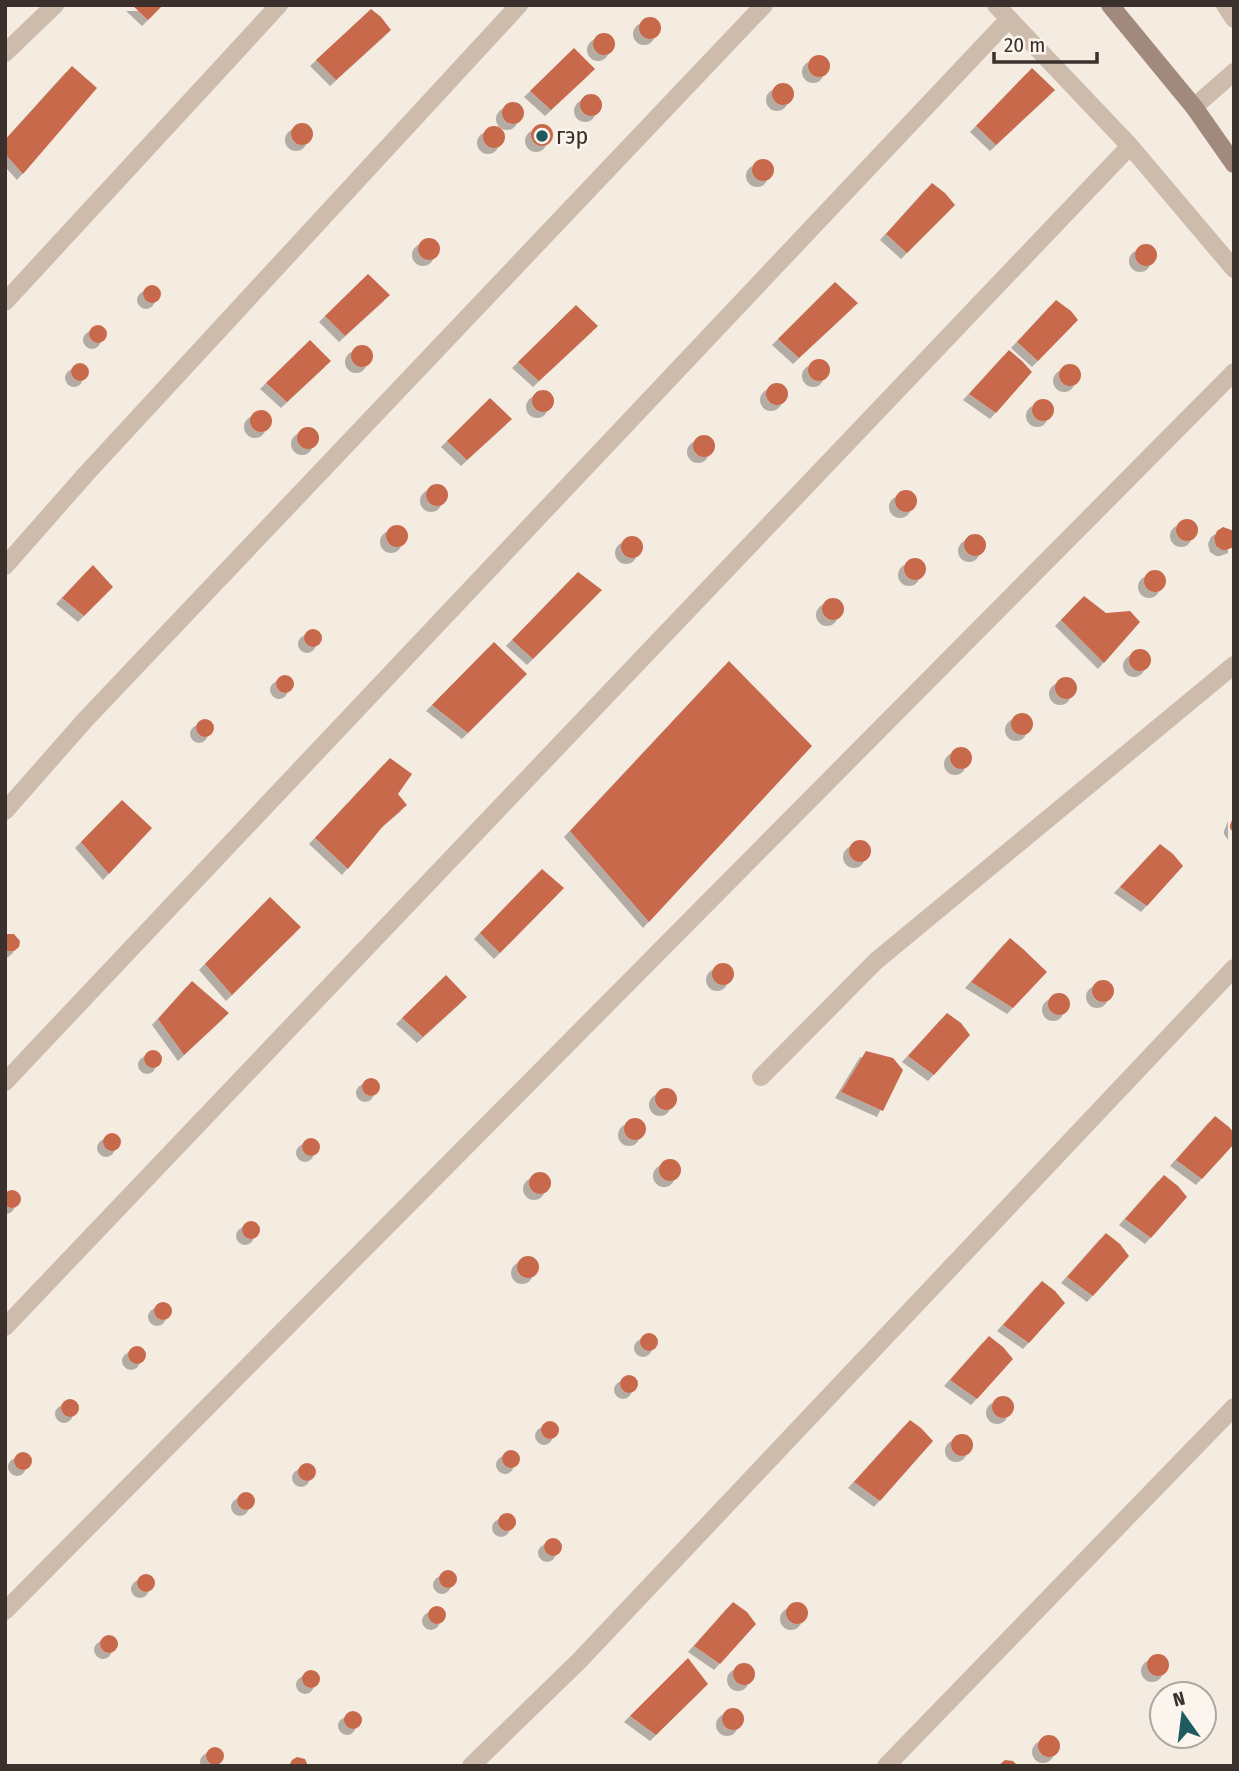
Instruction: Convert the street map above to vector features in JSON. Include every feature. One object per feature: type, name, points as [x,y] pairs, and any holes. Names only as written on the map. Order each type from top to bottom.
[{"type":"street","points":[[5,53],[55,5]]},
{"type":"street","points":[[5,302],[279,5]]},
{"type":"street","points":[[5,566],[104,454],[519,5]]},
{"type":"street","points":[[5,811],[85,720],[764,5]]},
{"type":"street","points":[[996,5],[1130,146],[1234,269]]},
{"type":"street","points":[[1110,5],[1194,107],[1234,164]]},
{"type":"street","points":[[1225,5],[1234,19]]},
{"type":"street","points":[[5,1082],[1008,20]]},
{"type":"street","points":[[1194,107],[1234,72]]},
{"type":"street","points":[[5,1327],[1130,146]]},
{"type":"street","points":[[5,1611],[1234,372]]},
{"type":"street","points":[[761,1077],[876,961],[1234,664]]},
{"type":"street","points":[[471,1766],[579,1661],[1234,968]]},
{"type":"street","points":[[886,1766],[1234,1407]]},
{"type":"building","points":[[132,5],[163,5],[148,20]]},
{"type":"building","points":[[371,9],[391,30],[336,80],[316,60]]},
{"type":"building","points":[[646,17],[654,17],[661,24],[661,32],[654,39],[646,39],[639,32],[639,24]]},
{"type":"building","name":"гэр","points":[[600,33],[608,33],[615,40],[615,48],[608,55],[600,55],[593,48],[593,40]]},
{"type":"building","points":[[574,48],[595,69],[551,110],[530,91]]},
{"type":"building","points":[[815,55],[823,55],[830,62],[830,70],[823,77],[815,77],[808,70],[808,62]]},
{"type":"building","points":[[72,66],[97,88],[23,174],[5,154],[5,140]]},
{"type":"building","points":[[1032,68],[1055,90],[996,145],[976,126]]},
{"type":"building","points":[[779,83],[787,83],[794,90],[794,98],[787,105],[779,105],[772,98],[772,90]]},
{"type":"building","name":"гэр","points":[[587,94],[595,94],[602,101],[602,109],[595,116],[587,116],[580,109],[580,101]]},
{"type":"building","name":"гэр","points":[[509,102],[517,102],[524,109],[524,117],[517,124],[509,124],[502,117],[502,109]]},
{"type":"building","points":[[298,123],[306,123],[313,130],[313,138],[306,145],[298,145],[291,138],[291,130]]},
{"type":"building","name":"гэр","points":[[538,124],[546,124],[553,131],[553,139],[546,146],[538,146],[531,139],[531,131]]},
{"type":"building","name":"гэр","points":[[490,126],[498,126],[505,133],[505,141],[498,148],[490,148],[483,141],[483,133]]},
{"type":"building","points":[[759,159],[767,159],[774,166],[774,174],[767,181],[759,181],[752,174],[752,166]]},
{"type":"building","points":[[932,183],[955,205],[907,253],[886,234]]},
{"type":"building","points":[[425,238],[433,238],[440,245],[440,253],[433,260],[425,260],[418,253],[418,245]]},
{"type":"building","points":[[1142,244],[1150,244],[1157,251],[1157,259],[1150,266],[1142,266],[1135,259],[1135,251]]},
{"type":"building","points":[[368,274],[390,295],[345,336],[325,316]]},
{"type":"building","points":[[835,282],[858,303],[799,358],[778,339]]},
{"type":"building","points":[[152,285],[160,290],[161,294],[156,302],[152,303],[144,298],[143,294],[148,286]]},
{"type":"building","points":[[1056,300],[1078,320],[1038,361],[1017,342]]},
{"type":"building","points":[[576,305],[598,326],[539,381],[518,362]]},
{"type":"building","points":[[98,325],[106,330],[107,334],[102,342],[98,343],[90,338],[89,334],[94,326]]},
{"type":"building","points":[[310,340],[331,361],[287,402],[266,383]]},
{"type":"building","points":[[358,345],[366,345],[373,352],[373,360],[366,367],[358,367],[351,360],[351,352]]},
{"type":"building","points":[[1009,350],[1032,372],[996,413],[969,394]]},
{"type":"building","points":[[815,359],[823,359],[830,366],[830,374],[823,381],[815,381],[808,374],[808,366]]},
{"type":"building","points":[[80,363],[88,368],[89,372],[84,380],[80,381],[72,376],[71,372],[76,364]]},
{"type":"building","points":[[1066,364],[1074,364],[1081,371],[1081,379],[1074,386],[1066,386],[1059,379],[1059,371]]},
{"type":"building","points":[[773,383],[781,383],[788,390],[788,398],[781,405],[773,405],[766,398],[766,390]]},
{"type":"building","points":[[539,390],[547,390],[554,397],[554,405],[547,412],[539,412],[532,405],[532,397]]},
{"type":"building","points":[[490,398],[512,419],[467,460],[447,441]]},
{"type":"building","points":[[1039,399],[1047,399],[1054,406],[1054,414],[1047,421],[1039,421],[1032,414],[1032,406]]},
{"type":"building","points":[[257,410],[265,410],[272,417],[272,425],[265,432],[257,432],[250,425],[250,417]]},
{"type":"building","points":[[304,427],[312,427],[319,434],[319,442],[312,449],[304,449],[297,442],[297,434]]},
{"type":"building","points":[[700,435],[708,435],[715,442],[715,450],[708,457],[700,457],[693,450],[693,442]]},
{"type":"building","points":[[433,484],[441,484],[448,491],[448,499],[441,506],[433,506],[426,499],[426,491]]},
{"type":"building","points":[[902,490],[910,490],[917,497],[917,505],[910,512],[902,512],[895,505],[895,497]]},
{"type":"building","points":[[1183,519],[1191,519],[1198,526],[1198,534],[1191,541],[1183,541],[1176,534],[1176,526]]},
{"type":"building","points":[[393,525],[401,525],[408,532],[408,540],[401,547],[393,547],[386,540],[386,532]]},
{"type":"building","points":[[1223,527],[1234,531],[1234,547],[1226,550],[1216,546],[1214,538],[1217,531]]},
{"type":"building","points":[[971,534],[979,534],[986,541],[986,549],[979,556],[971,556],[964,549],[964,541]]},
{"type":"building","points":[[628,536],[636,536],[643,543],[643,551],[636,558],[628,558],[621,551],[621,543]]},
{"type":"building","points":[[911,558],[919,558],[926,565],[926,573],[919,580],[911,580],[904,573],[904,565]]},
{"type":"building","points":[[93,565],[113,587],[84,616],[62,598]]},
{"type":"building","points":[[1151,570],[1159,570],[1166,577],[1166,585],[1159,592],[1151,592],[1144,585],[1144,577]]},
{"type":"building","points":[[578,572],[602,590],[533,659],[512,640]]},
{"type":"building","points":[[1084,596],[1106,613],[1130,611],[1140,622],[1104,663],[1061,620]]},
{"type":"building","points":[[829,598],[837,598],[844,605],[844,613],[837,620],[829,620],[822,613],[822,605]]},
{"type":"building","points":[[313,629],[319,632],[322,638],[319,644],[313,647],[307,644],[304,638],[307,632]]},
{"type":"building","points":[[494,642],[527,674],[468,733],[432,705]]},
{"type":"building","points":[[1136,649],[1144,649],[1151,656],[1151,664],[1144,671],[1136,671],[1129,664],[1129,656]]},
{"type":"building","points":[[729,661],[812,746],[649,922],[570,831]]},
{"type":"building","points":[[285,675],[293,680],[294,684],[289,692],[285,693],[277,688],[276,684],[281,676]]},
{"type":"building","points":[[1062,677],[1070,677],[1077,684],[1077,692],[1070,699],[1062,699],[1055,692],[1055,684]]},
{"type":"building","points":[[1018,713],[1026,713],[1033,720],[1033,728],[1026,735],[1018,735],[1011,728],[1011,720]]},
{"type":"building","points":[[205,719],[213,724],[214,728],[209,736],[205,737],[197,732],[196,728],[201,720]]},
{"type":"building","points":[[957,747],[965,747],[972,754],[972,762],[965,769],[957,769],[950,762],[950,754]]},
{"type":"building","points":[[390,758],[412,774],[398,794],[407,805],[383,826],[348,869],[315,838]]},
{"type":"building","points":[[122,800],[152,828],[109,874],[81,842]]},
{"type":"building","points":[[1234,815],[1234,834],[1230,825]]},
{"type":"building","points":[[856,840],[864,840],[871,847],[871,855],[864,862],[856,862],[849,855],[849,847]]},
{"type":"building","points":[[1160,844],[1183,866],[1147,906],[1120,887]]},
{"type":"building","points":[[542,869],[564,888],[500,953],[480,933]]},
{"type":"building","points":[[270,897],[301,927],[232,995],[205,964]]},
{"type":"building","points":[[14,934],[20,941],[19,947],[14,951],[5,951],[5,935]]},
{"type":"building","points":[[1010,938],[1047,972],[1013,1008],[971,982]]},
{"type":"building","points":[[719,963],[727,963],[734,970],[734,978],[727,985],[719,985],[712,978],[712,970]]},
{"type":"building","points":[[446,975],[467,997],[423,1037],[402,1018]]},
{"type":"building","points":[[1099,980],[1107,980],[1114,987],[1114,995],[1107,1002],[1099,1002],[1092,995],[1092,987]]},
{"type":"building","points":[[192,981],[229,1013],[184,1055],[158,1019]]},
{"type":"building","points":[[1055,993],[1063,993],[1070,1000],[1070,1008],[1063,1015],[1055,1015],[1048,1008],[1048,1000]]},
{"type":"building","points":[[947,1013],[961,1023],[970,1035],[934,1075],[908,1056]]},
{"type":"building","points":[[153,1050],[161,1055],[162,1059],[157,1067],[153,1068],[145,1063],[144,1059],[149,1051]]},
{"type":"building","points":[[866,1051],[893,1058],[903,1070],[883,1111],[841,1092]]},
{"type":"building","points":[[371,1078],[377,1081],[380,1087],[377,1093],[371,1096],[365,1093],[362,1087],[365,1081]]},
{"type":"building","points":[[662,1088],[670,1088],[677,1095],[677,1103],[670,1110],[662,1110],[655,1103],[655,1095]]},
{"type":"building","points":[[1215,1116],[1234,1133],[1234,1144],[1202,1179],[1176,1160]]},
{"type":"building","points":[[631,1118],[639,1118],[646,1125],[646,1133],[639,1140],[631,1140],[624,1133],[624,1125]]},
{"type":"building","points":[[112,1133],[120,1138],[121,1142],[116,1150],[112,1151],[104,1146],[103,1142],[108,1134]]},
{"type":"building","points":[[311,1138],[317,1141],[320,1147],[317,1153],[311,1156],[305,1153],[302,1147],[305,1141]]},
{"type":"building","points":[[666,1159],[674,1159],[681,1166],[681,1174],[674,1181],[666,1181],[659,1174],[659,1166]]},
{"type":"building","points":[[536,1172],[544,1172],[551,1179],[551,1187],[544,1194],[536,1194],[529,1187],[529,1179]]},
{"type":"building","points":[[1164,1175],[1187,1197],[1151,1238],[1125,1219]]},
{"type":"building","points":[[12,1190],[18,1193],[21,1199],[18,1205],[12,1208],[6,1205],[3,1199],[6,1193]]},
{"type":"building","points":[[247,1221],[255,1221],[260,1230],[258,1237],[247,1239],[242,1234],[242,1226]]},
{"type":"building","points":[[1106,1233],[1120,1244],[1129,1256],[1093,1296],[1067,1277]]},
{"type":"building","points":[[524,1256],[532,1256],[539,1263],[539,1271],[532,1278],[524,1278],[517,1271],[517,1263]]},
{"type":"building","points":[[1042,1281],[1065,1303],[1029,1343],[1003,1325]]},
{"type":"building","points":[[163,1302],[171,1307],[172,1311],[167,1319],[163,1320],[155,1315],[154,1311],[159,1303]]},
{"type":"building","points":[[649,1333],[657,1338],[658,1342],[653,1350],[649,1351],[641,1346],[640,1342],[645,1334]]},
{"type":"building","points":[[989,1336],[1013,1359],[977,1399],[950,1380]]},
{"type":"building","points":[[137,1346],[145,1351],[146,1355],[141,1363],[137,1364],[129,1359],[128,1355],[133,1347]]},
{"type":"building","points":[[629,1375],[637,1380],[638,1384],[633,1392],[629,1393],[621,1388],[620,1384],[625,1376]]},
{"type":"building","points":[[999,1396],[1007,1396],[1014,1403],[1014,1411],[1007,1418],[999,1418],[992,1411],[992,1403]]},
{"type":"building","points":[[70,1399],[78,1404],[79,1408],[74,1416],[70,1417],[62,1412],[61,1408],[66,1400]]},
{"type":"building","points":[[910,1420],[933,1441],[880,1501],[854,1482]]},
{"type":"building","points":[[550,1421],[558,1426],[559,1430],[554,1438],[550,1439],[542,1434],[541,1430],[546,1422]]},
{"type":"building","points":[[958,1434],[966,1434],[973,1441],[973,1449],[966,1456],[958,1456],[951,1449],[951,1441]]},
{"type":"building","points":[[511,1450],[519,1455],[520,1459],[515,1467],[511,1468],[503,1463],[502,1459],[507,1451]]},
{"type":"building","points":[[23,1452],[31,1457],[32,1461],[27,1469],[23,1470],[15,1465],[14,1461],[19,1453]]},
{"type":"building","points":[[307,1463],[314,1465],[314,1479],[307,1481],[300,1479],[298,1472],[300,1465]]},
{"type":"building","points":[[246,1492],[254,1497],[255,1501],[250,1509],[246,1510],[238,1505],[237,1501],[242,1493]]},
{"type":"building","points":[[507,1513],[515,1518],[516,1522],[511,1530],[507,1531],[499,1526],[498,1522],[503,1514]]},
{"type":"building","points":[[553,1538],[561,1543],[562,1547],[557,1555],[553,1556],[545,1551],[544,1547],[549,1539]]},
{"type":"building","points":[[448,1570],[456,1575],[457,1579],[452,1587],[448,1588],[440,1583],[439,1579],[444,1571]]},
{"type":"building","points":[[146,1574],[152,1577],[155,1583],[152,1589],[146,1592],[140,1589],[137,1583],[140,1577]]},
{"type":"building","points":[[733,1602],[747,1612],[756,1624],[720,1664],[694,1646]]},
{"type":"building","points":[[793,1602],[801,1602],[808,1609],[808,1617],[801,1624],[793,1624],[786,1617],[786,1609]]},
{"type":"building","points":[[437,1606],[443,1609],[446,1615],[443,1621],[437,1624],[431,1621],[428,1615],[431,1609]]},
{"type":"building","points":[[109,1635],[115,1638],[118,1644],[115,1650],[109,1653],[103,1650],[100,1644],[103,1638]]},
{"type":"building","points":[[1154,1654],[1162,1654],[1169,1661],[1169,1669],[1162,1676],[1154,1676],[1147,1669],[1147,1661]]},
{"type":"building","points":[[688,1658],[708,1684],[656,1735],[630,1716]]},
{"type":"building","points":[[740,1663],[748,1663],[755,1670],[755,1678],[748,1685],[740,1685],[733,1678],[733,1670]]},
{"type":"building","points":[[311,1670],[319,1675],[320,1679],[315,1687],[311,1688],[303,1683],[302,1679],[307,1671]]},
{"type":"building","points":[[729,1708],[737,1708],[744,1715],[744,1723],[737,1730],[729,1730],[722,1723],[722,1715]]},
{"type":"building","points":[[349,1711],[357,1711],[362,1720],[360,1727],[349,1729],[344,1724],[344,1716]]},
{"type":"building","points":[[1045,1735],[1053,1735],[1060,1742],[1060,1750],[1053,1757],[1045,1757],[1038,1750],[1038,1742]]},
{"type":"building","points":[[215,1747],[223,1752],[224,1756],[219,1764],[215,1765],[207,1760],[206,1756],[211,1748]]},
{"type":"building","points":[[297,1757],[305,1759],[308,1766],[289,1766]]},
{"type":"building","points":[[1005,1760],[1013,1761],[1018,1766],[998,1766]]},
{"type":"place","name":"гэр","points":[[542,136]]}]
